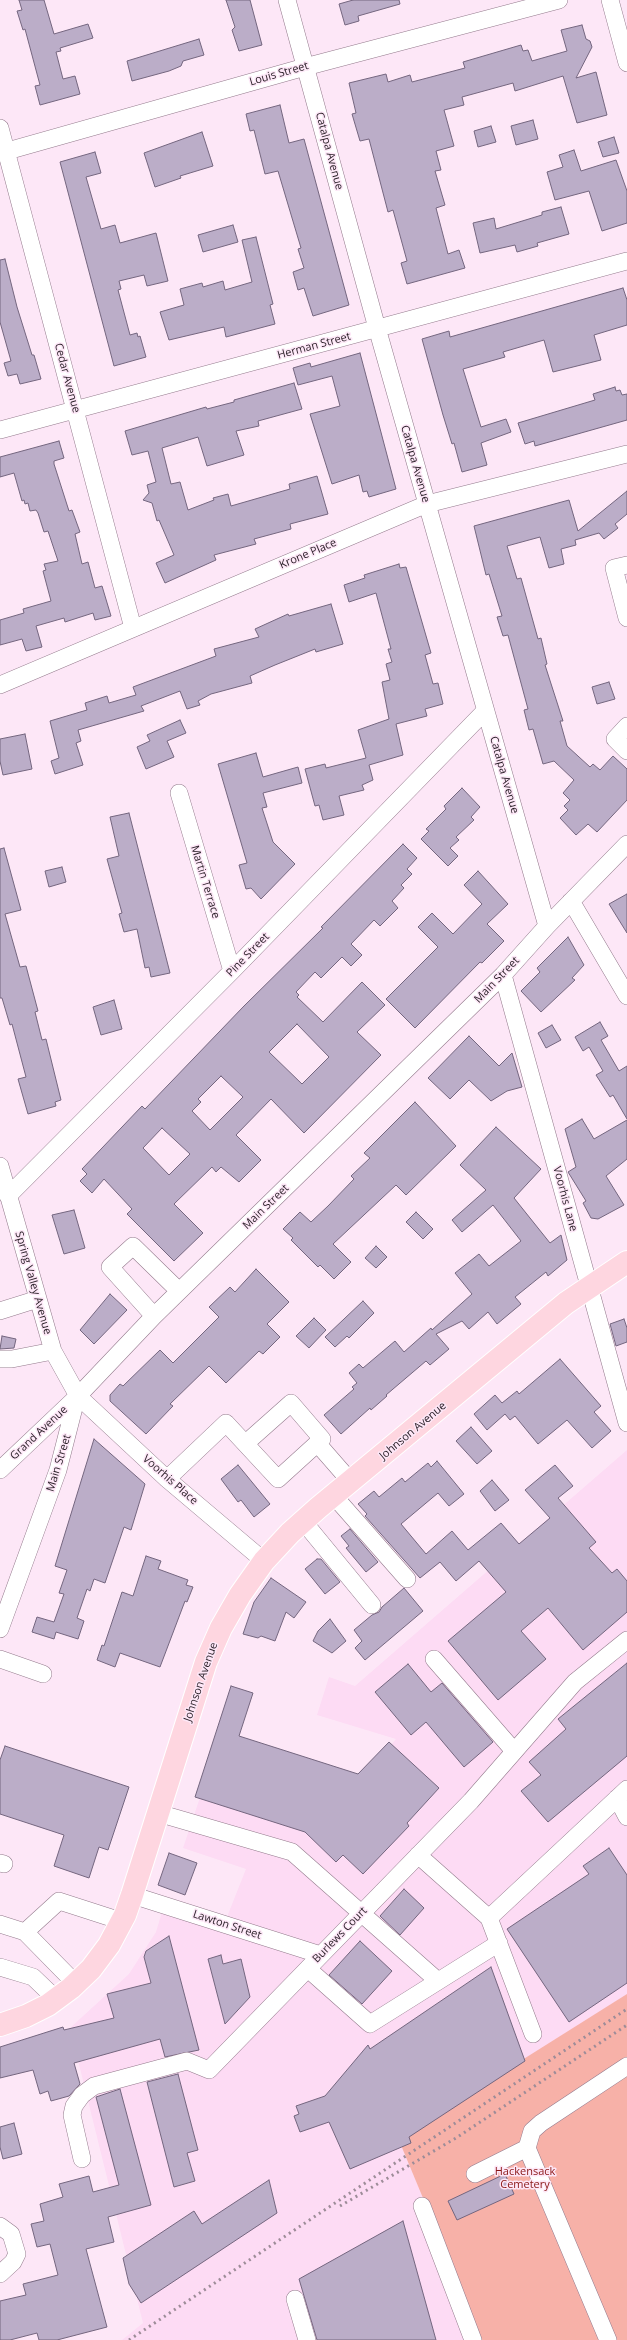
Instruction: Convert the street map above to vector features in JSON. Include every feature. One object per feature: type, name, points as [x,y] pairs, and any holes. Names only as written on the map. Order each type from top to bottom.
[{"type":"main road","name":"Johnson Avenue","points":[[0,2025],[26,2016],[56,1999],[76,1984],[91,1969],[109,1945],[132,1895],[206,1662],[221,1628],[240,1595],[264,1561],[303,1521],[566,1303],[627,1262]]},
{"type":"street","name":"Catalpa Avenue","points":[[287,0],[426,504],[547,926]]},
{"type":"street","name":"Louis Street","points":[[3,152],[305,67],[559,0]]},
{"type":"street","points":[[610,0],[627,63]]},
{"type":"street","name":"Cedar Avenue","points":[[0,128],[3,152],[75,410],[133,628]]},
{"type":"street","name":"Herman Street","points":[[0,430],[627,261]]},
{"type":"street","name":"Krone Place","points":[[0,685],[426,504],[627,454]]},
{"type":"street","points":[[627,565],[614,568],[627,618]]},
{"type":"street","name":"Pine Street","points":[[4,1188],[232,971],[486,711]]},
{"type":"street","points":[[627,726],[615,739],[627,750]]},
{"type":"street","name":"Martin Terrace","points":[[178,793],[232,971]]},
{"type":"street","name":"Main Street","points":[[0,1629],[58,1470],[78,1396],[154,1316],[503,976],[547,926],[627,844]]},
{"type":"street","points":[[571,901],[627,996]]},
{"type":"street","name":"Voorhis Lane","points":[[503,976],[627,1423]]},
{"type":"street","name":"Spring Valley Avenue","points":[[0,1166],[4,1188],[53,1351],[78,1396]]},
{"type":"street","points":[[154,1316],[110,1267],[133,1246],[179,1292]]},
{"type":"street","points":[[0,1311],[38,1299]]},
{"type":"street","points":[[0,1359],[12,1359],[53,1351]]},
{"type":"street","name":"Grand Avenue","points":[[0,1470],[78,1396]]},
{"type":"street","name":"Voorhis Place","points":[[78,1396],[167,1479],[264,1561]]},
{"type":"street","points":[[167,1479],[226,1424],[246,1443],[278,1478],[322,1439],[291,1403],[246,1443]]},
{"type":"street","points":[[317,1443],[350,1482]]},
{"type":"street","points":[[334,1496],[407,1578]]},
{"type":"street","points":[[303,1521],[372,1605]]},
{"type":"street","name":"Burlews Court","points":[[82,2159],[72,2115],[74,2106],[82,2095],[94,2086],[187,2061],[209,2070],[471,1800],[575,1682],[627,1640]]},
{"type":"street","points":[[0,1659],[43,1674]]},
{"type":"street","points":[[434,1659],[514,1751]]},
{"type":"street","points":[[622,1794],[627,1817]]},
{"type":"street","points":[[489,1918],[622,1794]]},
{"type":"street","points":[[158,1812],[292,1852],[362,1912],[438,1981]]},
{"type":"street","points":[[418,1855],[489,1918],[533,2034]]},
{"type":"street","name":"Lawton Street","points":[[132,1895],[321,1955]]},
{"type":"street","points":[[25,1932],[59,1901],[121,1921]]},
{"type":"street","points":[[0,1924],[25,1932],[76,1984]]},
{"type":"street","points":[[308,1969],[370,2024],[499,1943]]},
{"type":"street","points":[[0,1967],[33,1977],[56,1999]]},
{"type":"street","points":[[608,2340],[527,2148],[532,2131],[541,2123],[627,2066]]},
{"type":"street","points":[[475,2174],[527,2148]]},
{"type":"street","points":[[422,2206],[473,2340]]},
{"type":"street","points":[[0,2226],[11,2234],[17,2254],[13,2262],[0,2274]]},
{"type":"street","points":[[295,2299],[307,2340]]},
{"type":"shaded area","points":[[627,1450],[627,2004],[398,2138],[482,2340],[122,2340],[143,2323],[70,2028],[129,1974],[156,1932],[162,1912],[221,1932],[246,1869],[183,1848],[221,1735],[361,1781],[396,1739],[317,1715],[329,1677],[355,1686]]},
{"type":"green space","name":"Hackensack Cemetery","points":[[627,1994],[627,2340],[482,2340],[398,2138]]},
{"type":"building","points":[[19,0],[44,0],[54,34],[88,24],[93,38],[60,48],[61,51],[56,52],[63,79],[75,76],[80,94],[40,105],[35,86],[40,85],[25,29],[23,30],[17,11],[22,10]]},
{"type":"building","points":[[226,0],[250,0],[262,45],[239,51],[232,30],[235,27]]},
{"type":"building","points":[[353,0],[399,0],[400,4],[358,16],[359,21],[345,25],[339,4]]},
{"type":"building","points":[[582,25],[586,39],[590,41],[592,47],[576,78],[596,72],[607,115],[577,123],[563,76],[515,91],[513,83],[462,97],[464,105],[444,110],[454,146],[436,151],[441,170],[435,171],[445,205],[436,208],[448,254],[459,250],[465,268],[407,284],[401,263],[407,261],[393,210],[388,212],[369,139],[360,141],[352,114],[356,113],[349,83],[386,74],[388,82],[410,75],[412,82],[465,68],[463,62],[521,45],[523,51],[528,50],[532,61],[567,51],[561,30]]},
{"type":"building","points":[[199,39],[204,55],[183,61],[181,66],[169,71],[132,81],[127,61]]},
{"type":"building","points":[[280,105],[289,143],[304,139],[349,305],[313,316],[304,288],[298,290],[293,272],[304,268],[298,249],[301,248],[278,171],[265,174],[254,130],[250,131],[246,114]]},
{"type":"building","points":[[533,120],[538,139],[516,145],[511,126]]},
{"type":"building","points":[[491,126],[496,142],[478,147],[474,131]]},
{"type":"building","points":[[202,132],[213,166],[180,176],[181,178],[155,187],[144,153]]},
{"type":"building","points":[[614,137],[619,153],[603,157],[598,142]]},
{"type":"building","points":[[574,150],[581,171],[616,160],[627,191],[627,223],[602,231],[589,191],[555,200],[547,172],[563,167],[559,155]]},
{"type":"building","points":[[95,152],[101,173],[86,177],[101,229],[115,225],[120,243],[156,233],[168,281],[147,286],[144,275],[119,281],[121,289],[118,290],[130,335],[137,333],[138,337],[140,336],[146,357],[114,366],[60,162]]},
{"type":"building","points":[[561,207],[569,234],[537,243],[538,246],[517,252],[515,245],[480,253],[473,223],[494,218],[496,229],[542,215],[542,212]]},
{"type":"building","points":[[233,225],[238,242],[203,252],[198,235]]},
{"type":"building","points":[[256,237],[273,304],[270,305],[275,324],[226,337],[224,327],[169,340],[160,312],[184,305],[180,289],[202,283],[203,287],[223,281],[225,290],[252,282],[242,240]]},
{"type":"building","points":[[5,259],[17,307],[41,379],[20,384],[17,374],[8,376],[4,363],[11,361],[0,322],[0,260]]},
{"type":"building","points":[[623,288],[627,300],[627,325],[594,335],[601,360],[553,372],[544,340],[503,352],[505,357],[463,369],[481,427],[506,419],[511,432],[481,443],[487,465],[462,472],[454,443],[452,444],[443,415],[422,339],[449,331],[450,337]]},
{"type":"building","points":[[360,353],[396,489],[369,497],[367,491],[363,492],[359,475],[332,484],[310,414],[340,406],[332,376],[298,385],[293,368],[310,363],[311,367]]},
{"type":"building","points":[[294,383],[302,409],[258,421],[259,426],[236,431],[244,455],[207,466],[198,437],[162,448],[171,484],[180,482],[188,510],[214,500],[213,498],[228,494],[231,506],[290,489],[289,484],[317,476],[328,514],[290,524],[291,529],[254,539],[256,544],[214,555],[216,560],[165,583],[156,563],[174,555],[159,520],[157,521],[152,503],[143,500],[149,493],[147,485],[156,482],[148,451],[132,455],[125,431],[206,407],[207,409],[234,402],[234,400]]},
{"type":"building","points":[[615,387],[616,391],[620,390],[622,395],[627,394],[627,420],[535,446],[534,441],[525,444],[518,423],[595,400],[593,394]]},
{"type":"building","points":[[59,441],[64,458],[54,461],[54,464],[69,511],[72,510],[80,532],[75,534],[82,564],[88,562],[95,588],[102,586],[111,616],[95,620],[93,613],[65,622],[64,618],[36,626],[42,647],[26,651],[22,639],[0,645],[0,620],[24,613],[23,609],[51,601],[43,571],[46,570],[44,564],[58,561],[48,531],[44,532],[38,513],[36,510],[30,511],[28,503],[25,504],[24,500],[22,501],[14,473],[0,477],[0,457]]},
{"type":"building","points":[[627,491],[627,514],[615,524],[618,528],[604,539],[599,533],[575,540],[576,545],[561,549],[564,564],[549,568],[540,537],[507,546],[517,579],[521,578],[538,639],[541,638],[547,664],[545,665],[563,721],[560,721],[567,746],[590,767],[593,764],[600,770],[613,756],[627,769],[627,800],[597,832],[588,824],[576,835],[560,818],[568,810],[564,806],[570,800],[563,793],[574,780],[554,761],[543,764],[533,729],[529,730],[524,710],[528,709],[508,635],[503,636],[497,617],[502,616],[489,574],[486,575],[474,526],[569,500],[578,531]]},
{"type":"building","points":[[399,564],[400,568],[406,567],[431,653],[425,655],[433,684],[438,683],[443,704],[425,709],[427,716],[396,724],[403,755],[369,765],[373,780],[362,785],[364,790],[339,796],[344,815],[323,820],[319,805],[315,806],[305,769],[325,764],[326,768],[366,758],[358,730],[389,719],[382,682],[390,680],[386,664],[392,662],[388,649],[391,649],[376,593],[349,602],[344,585],[365,578],[364,575]]},
{"type":"building","points":[[331,604],[343,644],[316,652],[315,649],[275,665],[250,676],[252,683],[211,694],[198,701],[200,705],[187,709],[180,691],[141,706],[144,711],[78,730],[81,741],[76,743],[83,765],[55,774],[51,761],[59,758],[50,721],[87,710],[85,703],[107,696],[109,703],[136,695],[133,687],[216,656],[214,649],[259,637],[255,629],[288,614],[289,616]]},
{"type":"building","points":[[609,682],[615,699],[597,704],[592,687]]},
{"type":"building","points":[[180,720],[186,733],[167,741],[174,757],[146,769],[137,747],[150,741],[147,735]]},
{"type":"building","points":[[25,734],[32,769],[3,775],[0,761],[0,739]]},
{"type":"building","points":[[256,753],[263,777],[298,767],[302,783],[263,793],[267,807],[262,808],[273,842],[295,864],[261,899],[251,888],[246,889],[239,865],[247,863],[218,764]]},
{"type":"building","points":[[462,788],[480,807],[471,817],[474,820],[456,837],[459,840],[450,848],[458,856],[448,866],[421,839],[429,831],[426,829],[446,809],[444,806]]},
{"type":"building","points":[[129,813],[170,973],[151,977],[149,967],[145,968],[137,929],[124,932],[119,914],[122,913],[107,859],[119,856],[110,817]]},
{"type":"building","points":[[403,844],[417,858],[407,869],[412,874],[401,885],[404,888],[392,901],[398,908],[380,926],[374,920],[351,944],[362,955],[351,966],[342,957],[321,978],[315,972],[296,992],[299,995],[297,997],[323,1022],[362,982],[385,1005],[357,1032],[381,1055],[304,1133],[271,1099],[236,1135],[261,1160],[239,1182],[221,1167],[216,1172],[212,1167],[174,1204],[203,1233],[174,1261],[127,1214],[132,1209],[104,1179],[92,1193],[80,1181],[87,1174],[82,1169],[142,1106],[145,1109],[244,1006],[323,928],[321,927]],"holes":[[[297,1024],[329,1057],[302,1084],[269,1052]],[[221,1076],[243,1097],[210,1130],[192,1111],[201,1102],[198,1099]],[[162,1128],[190,1154],[169,1175],[143,1148]]]},
{"type":"building","points":[[4,848],[21,910],[5,914],[20,967],[26,966],[38,1011],[35,1012],[42,1040],[46,1039],[61,1100],[55,1102],[56,1106],[28,1114],[18,1079],[26,1077],[12,1024],[10,1025],[2,998],[0,998],[0,849]]},
{"type":"building","points":[[62,867],[66,882],[49,887],[45,871]]},
{"type":"building","points":[[478,871],[508,904],[487,924],[504,941],[482,963],[480,962],[415,1028],[386,999],[438,947],[418,927],[432,913],[453,934],[482,904],[464,885]]},
{"type":"building","points":[[627,894],[627,933],[609,904]]},
{"type":"building","points":[[568,937],[584,965],[572,978],[575,980],[541,1012],[521,991],[540,972],[537,968]]},
{"type":"building","points":[[114,1000],[122,1029],[101,1035],[93,1007]]},
{"type":"building","points":[[600,1022],[608,1036],[601,1040],[619,1071],[627,1066],[627,1119],[613,1095],[610,1097],[596,1075],[603,1071],[589,1047],[583,1051],[575,1037]]},
{"type":"building","points":[[552,1025],[561,1040],[546,1048],[538,1033]]},
{"type":"building","points":[[469,1036],[499,1066],[512,1053],[522,1087],[507,1091],[491,1101],[469,1080],[450,1099],[428,1078]]},
{"type":"building","points":[[415,1102],[456,1146],[406,1195],[396,1185],[333,1244],[351,1262],[334,1279],[320,1265],[318,1267],[291,1240],[293,1238],[283,1229],[300,1212],[311,1222],[328,1206],[354,1179],[351,1176],[370,1158],[364,1153]]},
{"type":"building","points":[[582,1119],[594,1139],[627,1120],[627,1159],[606,1176],[624,1205],[598,1219],[591,1218],[583,1203],[586,1201],[568,1172],[576,1167],[565,1129]]},
{"type":"building","points":[[496,1127],[541,1169],[514,1198],[550,1243],[561,1235],[567,1260],[548,1276],[546,1272],[515,1297],[521,1304],[497,1324],[488,1312],[469,1329],[462,1321],[436,1334],[449,1349],[430,1365],[426,1361],[386,1395],[387,1396],[371,1410],[370,1408],[341,1434],[324,1415],[354,1389],[352,1387],[357,1383],[349,1373],[359,1364],[363,1368],[395,1341],[404,1352],[431,1328],[432,1330],[472,1294],[455,1273],[479,1254],[489,1266],[521,1241],[493,1205],[462,1232],[452,1220],[486,1190],[460,1165]]},
{"type":"building","points":[[74,1210],[85,1248],[64,1254],[52,1215]]},
{"type":"building","points":[[416,1212],[433,1229],[423,1239],[406,1222]]},
{"type":"building","points":[[376,1246],[387,1257],[376,1268],[365,1258]]},
{"type":"building","points":[[256,1269],[289,1302],[267,1324],[280,1337],[263,1354],[259,1351],[226,1383],[209,1366],[170,1404],[173,1406],[146,1434],[110,1401],[110,1395],[120,1384],[123,1386],[160,1350],[173,1363],[219,1317],[209,1307],[230,1287],[235,1292]]},
{"type":"building","points":[[110,1294],[127,1310],[94,1344],[80,1330]]},
{"type":"building","points":[[363,1301],[374,1313],[349,1338],[347,1336],[335,1347],[325,1337]]},
{"type":"building","points":[[314,1318],[326,1330],[309,1348],[296,1336]]},
{"type":"building","points":[[624,1319],[627,1328],[627,1342],[616,1346],[610,1324]]},
{"type":"building","points":[[2,1336],[16,1339],[14,1348],[0,1349]]},
{"type":"building","points":[[560,1359],[601,1406],[594,1412],[611,1431],[592,1448],[567,1420],[538,1444],[515,1416],[510,1420],[505,1414],[487,1430],[474,1414],[495,1395],[502,1403],[517,1391],[519,1394]]},
{"type":"building","points":[[471,1427],[492,1451],[477,1464],[456,1441]]},
{"type":"building","points":[[94,1439],[145,1484],[131,1530],[124,1527],[105,1583],[94,1579],[90,1591],[87,1589],[77,1618],[84,1621],[78,1639],[56,1632],[54,1639],[32,1632],[37,1617],[54,1622],[64,1594],[59,1593],[67,1570],[55,1566]]},
{"type":"building","points":[[437,1461],[464,1494],[449,1506],[438,1493],[401,1524],[426,1554],[452,1531],[468,1550],[501,1523],[519,1544],[550,1518],[525,1490],[555,1465],[573,1486],[558,1498],[596,1542],[589,1548],[612,1573],[617,1569],[627,1581],[627,1612],[583,1650],[548,1608],[521,1631],[546,1659],[498,1700],[448,1641],[506,1592],[479,1561],[456,1581],[440,1562],[420,1578],[365,1516],[367,1514],[358,1504],[374,1491],[379,1497],[402,1478],[405,1482],[428,1463],[431,1467]]},
{"type":"building","points":[[238,1465],[270,1504],[254,1517],[241,1500],[238,1502],[221,1479]]},
{"type":"building","points":[[492,1480],[509,1500],[495,1511],[480,1491]]},
{"type":"building","points":[[350,1529],[378,1562],[366,1572],[346,1548],[349,1546],[341,1536]]},
{"type":"building","points":[[146,1556],[161,1561],[158,1569],[188,1580],[186,1585],[193,1587],[187,1602],[185,1601],[160,1667],[120,1653],[115,1667],[97,1660],[102,1645],[104,1646],[122,1592],[133,1596]]},
{"type":"building","points":[[317,1559],[321,1559],[340,1582],[325,1594],[305,1569]]},
{"type":"building","points":[[271,1578],[306,1602],[294,1618],[286,1612],[275,1641],[261,1636],[258,1638],[243,1634],[254,1602]]},
{"type":"building","points":[[404,1588],[423,1611],[365,1660],[355,1648],[362,1641],[354,1630],[372,1615],[379,1612],[382,1607]]},
{"type":"building","points":[[330,1619],[346,1641],[332,1653],[313,1641],[318,1631]]},
{"type":"building","points":[[627,1663],[627,1756],[548,1822],[521,1791],[541,1775],[529,1762],[566,1729],[558,1719]]},
{"type":"building","points":[[408,1664],[431,1692],[442,1683],[493,1742],[464,1767],[426,1722],[411,1735],[375,1692]]},
{"type":"building","points":[[231,1686],[253,1693],[239,1736],[358,1774],[389,1742],[439,1788],[407,1823],[409,1826],[363,1874],[343,1855],[336,1862],[305,1832],[195,1797]]},
{"type":"building","points":[[5,1746],[129,1787],[108,1850],[99,1847],[89,1878],[54,1866],[64,1835],[0,1814],[0,1760]]},
{"type":"building","points":[[609,1848],[627,1875],[627,1983],[569,2022],[507,1929],[589,1874],[583,1866]]},
{"type":"building","points":[[169,1853],[197,1863],[185,1895],[158,1885]]},
{"type":"building","points":[[404,1889],[424,1908],[400,1935],[380,1916]]},
{"type":"building","points":[[169,1936],[199,2050],[165,2057],[160,2039],[74,2063],[80,2084],[69,2096],[51,2101],[48,2091],[40,2094],[33,2070],[0,2078],[0,2047],[63,2027],[64,2030],[114,2018],[107,1994],[151,1983],[144,1957],[146,1951]]},
{"type":"building","points":[[360,1941],[392,1971],[362,2004],[329,1975]]},
{"type":"building","points":[[221,1955],[223,1964],[241,1959],[250,1997],[225,2024],[208,1959]]},
{"type":"building","points":[[491,1967],[525,2061],[409,2137],[411,2143],[350,2169],[329,2122],[300,2132],[294,2116],[299,2114],[296,2106],[325,2096],[368,2045],[370,2049]]},
{"type":"building","points":[[178,2074],[198,2150],[187,2153],[195,2181],[174,2187],[147,2082]]},
{"type":"building","points":[[120,2089],[151,2205],[108,2217],[114,2242],[86,2249],[107,2327],[57,2340],[39,2340],[37,2333],[10,2340],[0,2340],[0,2301],[26,2295],[23,2284],[58,2275],[50,2244],[37,2247],[31,2224],[44,2221],[40,2204],[63,2197],[59,2184],[89,2176],[93,2192],[119,2185],[96,2097]]},
{"type":"building","points":[[14,2123],[22,2154],[3,2159],[0,2147],[0,2127]]},
{"type":"building","points":[[505,2174],[514,2194],[457,2220],[448,2201]]},
{"type":"building","points":[[269,2180],[277,2213],[141,2303],[129,2284],[123,2258],[194,2211],[202,2224]]},
{"type":"building","points":[[403,2221],[436,2340],[317,2340],[299,2279]]},
{"type":"railway","points":[[129,2340],[627,2009]]},
{"type":"railway","points":[[340,2206],[456,2138],[627,2025]]}]
